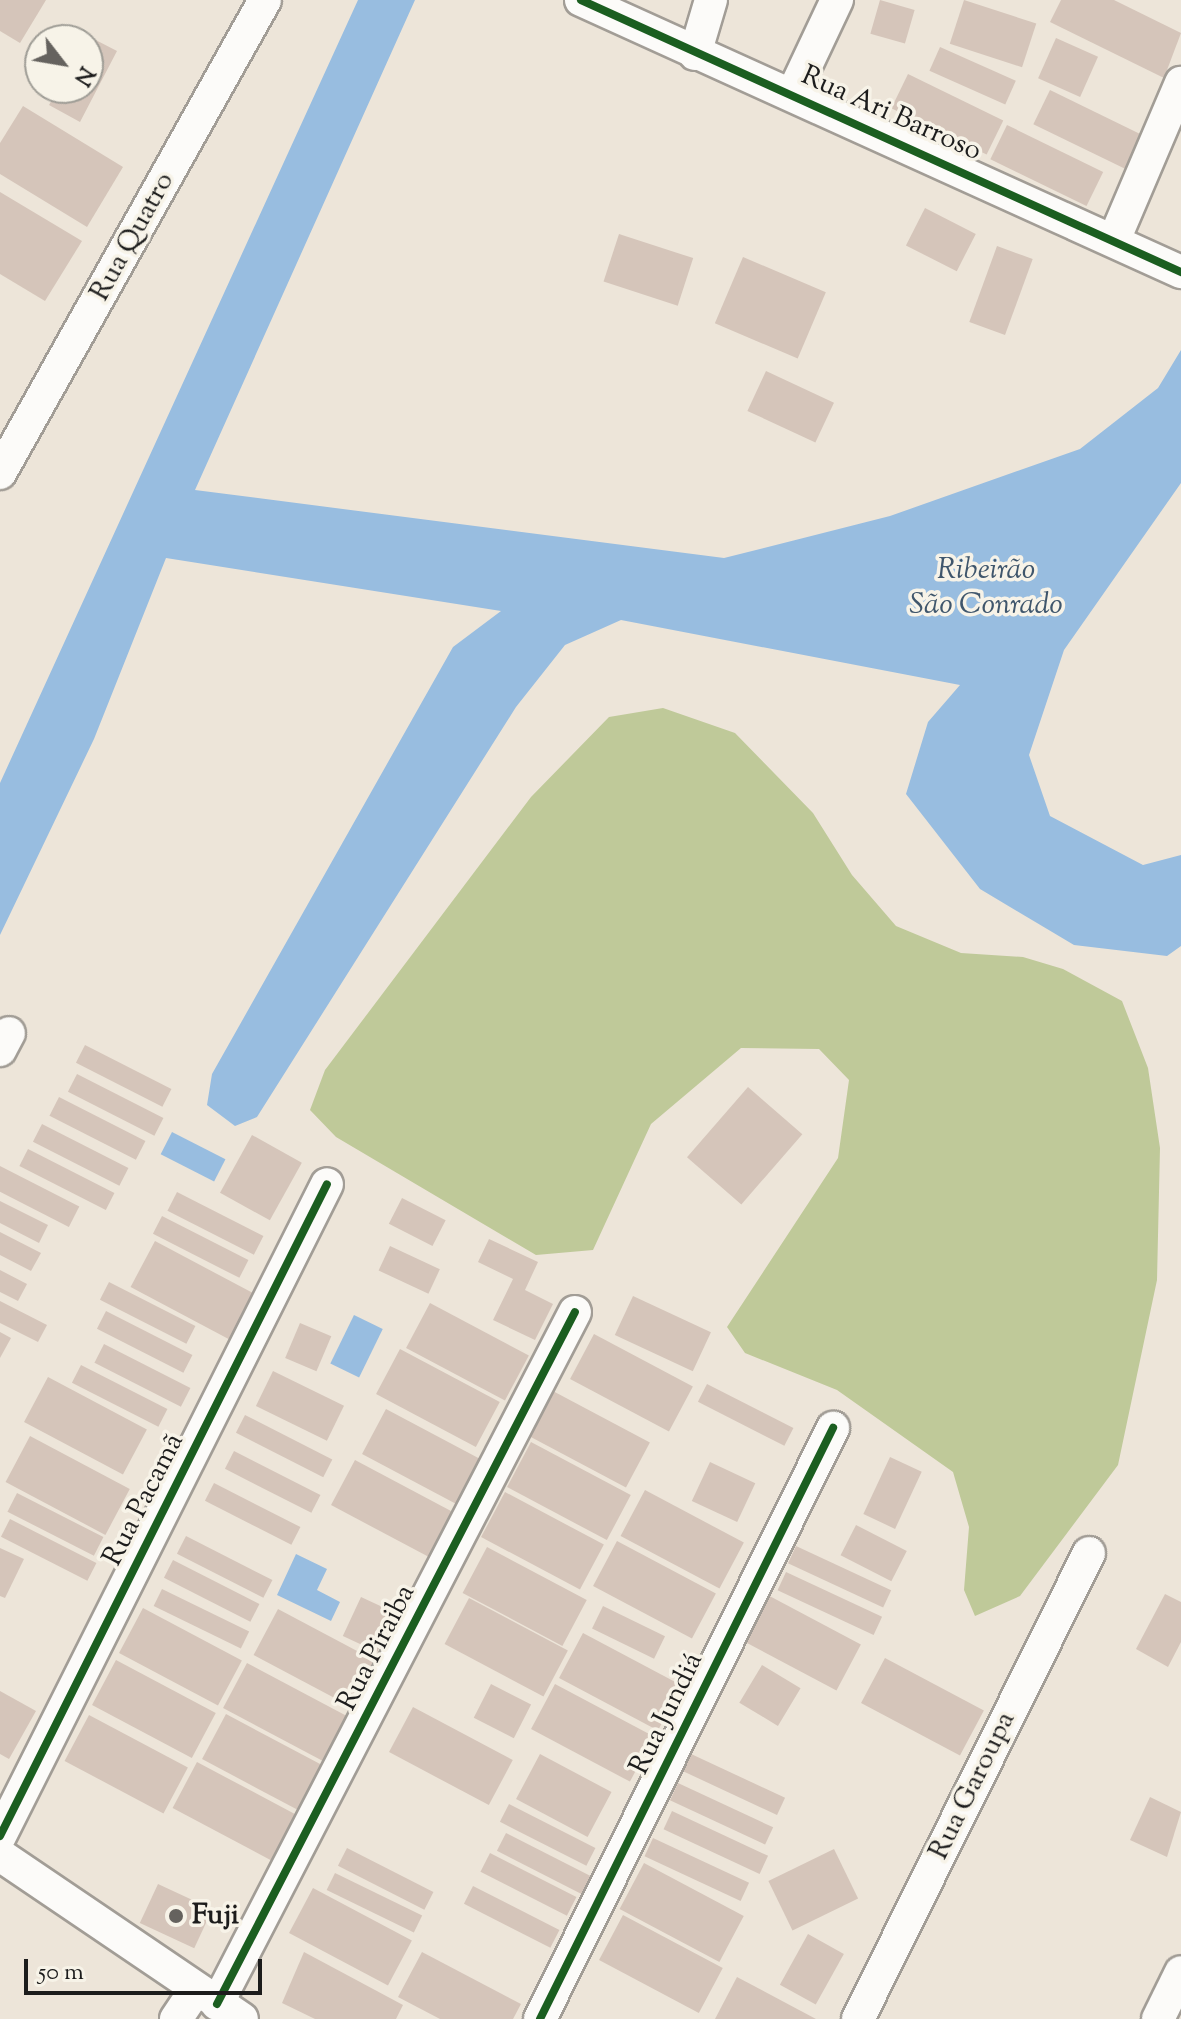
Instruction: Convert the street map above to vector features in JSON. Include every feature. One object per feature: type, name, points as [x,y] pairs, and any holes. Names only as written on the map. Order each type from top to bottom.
[{"type":"street","name":"Rua Quatro","points":[[0,473],[265,0]]},
{"type":"street","name":"Rua Ari Barroso","points":[[581,0],[695,54],[793,93],[1181,272]]},
{"type":"street","points":[[695,54],[711,0]]},
{"type":"street","points":[[793,93],[837,0]]},
{"type":"street","points":[[1114,240],[1181,83]]},
{"type":"street","name":"Rua Pacamã","points":[[0,1836],[327,1184]]},
{"type":"street","name":"Rua Piraiba","points":[[176,2019],[218,2005],[575,1312]]},
{"type":"street","name":"Rua Jundiá","points":[[540,2019],[833,1428]]},
{"type":"street","name":"Rua Garoupa","points":[[858,2019],[1089,1553]]},
{"type":"street","points":[[0,1855],[218,2005]]},
{"type":"street","points":[[1158,2019],[1181,1972]]},
{"type":"green space","points":[[663,708],[735,733],[813,813],[852,875],[896,926],[961,953],[1023,957],[1063,969],[1122,1001],[1148,1068],[1160,1148],[1157,1280],[1118,1465],[1020,1596],[975,1616],[964,1590],[969,1527],[953,1472],[837,1390],[745,1353],[727,1327],[838,1158],[849,1080],[819,1049],[741,1048],[651,1124],[593,1250],[536,1255],[336,1137],[310,1110],[325,1070],[531,797],[609,717]]},
{"type":"water","name":"Ribeirão São Conrado","points":[[358,0],[415,0],[195,490],[724,558],[890,516],[1080,449],[1158,388],[1181,350],[1181,483],[1064,650],[1029,755],[1050,816],[1143,865],[1181,855],[1181,946],[1167,956],[1074,945],[980,889],[906,794],[928,722],[960,685],[621,620],[565,645],[516,707],[257,1117],[235,1126],[207,1105],[212,1074],[453,647],[501,611],[166,558],[94,739],[0,935],[0,783]]},
{"type":"water","points":[[172,1132],[225,1159],[214,1182],[161,1154]]},
{"type":"water","points":[[354,1315],[383,1329],[359,1378],[330,1364]]},
{"type":"water","points":[[296,1554],[327,1569],[317,1590],[340,1602],[331,1621],[277,1595]]},
{"type":"building","points":[[0,0],[46,0],[31,24],[24,24],[24,36],[20,43],[0,31]]},
{"type":"building","points":[[880,0],[915,10],[905,44],[870,34]]},
{"type":"building","points":[[964,0],[1036,23],[1022,67],[950,44]]},
{"type":"building","points":[[1061,0],[1114,0],[1181,33],[1164,78],[1050,22]]},
{"type":"building","points":[[1056,38],[1098,57],[1080,97],[1038,78]]},
{"type":"building","points":[[104,44],[117,51],[104,76]]},
{"type":"building","points":[[940,47],[1016,81],[1005,105],[929,71]]},
{"type":"building","points":[[908,74],[1003,120],[987,155],[891,108]]},
{"type":"building","points":[[1050,90],[1145,136],[1129,171],[1033,124]]},
{"type":"building","points":[[50,104],[89,104],[80,122]]},
{"type":"building","points":[[23,106],[123,167],[87,227],[0,174],[0,143]]},
{"type":"building","points":[[1007,125],[1103,172],[1087,206],[990,159]]},
{"type":"building","points":[[0,192],[82,241],[45,301],[0,274]]},
{"type":"building","points":[[925,208],[976,234],[957,271],[906,245]]},
{"type":"building","points":[[619,234],[693,258],[678,306],[604,282]]},
{"type":"building","points":[[997,246],[1033,259],[1005,335],[969,322]]},
{"type":"building","points":[[743,257],[826,292],[798,358],[715,323]]},
{"type":"building","points":[[766,371],[834,403],[815,443],[747,411]]},
{"type":"building","points":[[85,1045],[171,1089],[162,1107],[76,1063]]},
{"type":"building","points":[[77,1074],[163,1118],[154,1136],[68,1092]]},
{"type":"building","points":[[748,1087],[802,1134],[741,1204],[687,1157]]},
{"type":"building","points":[[59,1097],[145,1141],[136,1160],[49,1116]]},
{"type":"building","points":[[42,1124],[128,1168],[119,1186],[33,1142]]},
{"type":"building","points":[[252,1135],[302,1163],[270,1220],[220,1193]]},
{"type":"building","points":[[28,1149],[114,1193],[106,1210],[19,1166]]},
{"type":"building","points":[[0,1166],[79,1206],[69,1227],[0,1192]]},
{"type":"building","points":[[177,1192],[263,1236],[254,1255],[167,1211]]},
{"type":"building","points":[[402,1198],[446,1220],[432,1246],[389,1224]]},
{"type":"building","points":[[0,1201],[48,1225],[39,1243],[0,1223]]},
{"type":"building","points":[[162,1216],[248,1260],[239,1278],[153,1234]]},
{"type":"building","points":[[0,1232],[41,1253],[31,1271],[0,1255]]},
{"type":"building","points":[[489,1239],[538,1262],[525,1290],[553,1304],[535,1340],[493,1320],[513,1279],[478,1262]]},
{"type":"building","points":[[155,1241],[254,1294],[229,1339],[131,1287]]},
{"type":"building","points":[[390,1246],[440,1269],[428,1294],[379,1270]]},
{"type":"building","points":[[0,1270],[27,1284],[18,1301],[0,1292]]},
{"type":"building","points":[[109,1282],[195,1326],[186,1344],[100,1300]]},
{"type":"building","points":[[633,1296],[711,1332],[693,1371],[615,1335]]},
{"type":"building","points":[[0,1301],[47,1325],[38,1342],[0,1323]]},
{"type":"building","points":[[430,1303],[529,1356],[505,1401],[406,1348]]},
{"type":"building","points":[[106,1311],[192,1355],[183,1373],[97,1329]]},
{"type":"building","points":[[300,1323],[331,1336],[316,1371],[285,1358]]},
{"type":"building","points":[[0,1332],[11,1338],[0,1358]]},
{"type":"building","points":[[594,1334],[693,1387],[669,1432],[570,1379]]},
{"type":"building","points":[[104,1344],[190,1388],[181,1407],[94,1363]]},
{"type":"building","points":[[400,1349],[500,1402],[476,1447],[376,1394]]},
{"type":"building","points":[[81,1365],[167,1409],[158,1427],[72,1383]]},
{"type":"building","points":[[273,1371],[344,1406],[327,1441],[256,1406]]},
{"type":"building","points":[[48,1377],[147,1430],[123,1475],[24,1422]]},
{"type":"building","points":[[707,1384],[793,1428],[784,1446],[698,1402]]},
{"type":"building","points":[[551,1390],[650,1443],[626,1488],[527,1435]]},
{"type":"building","points":[[386,1409],[485,1462],[461,1507],[362,1454]]},
{"type":"building","points":[[245,1415],[332,1459],[323,1477],[236,1433]]},
{"type":"building","points":[[30,1436],[130,1489],[105,1535],[6,1482]]},
{"type":"building","points":[[531,1442],[631,1495],[607,1540],[507,1487]]},
{"type":"building","points":[[234,1451],[320,1495],[311,1513],[225,1469]]},
{"type":"building","points":[[890,1457],[922,1472],[895,1529],[863,1514]]},
{"type":"building","points":[[355,1460],[455,1513],[431,1558],[331,1505]]},
{"type":"building","points":[[710,1462],[755,1483],[737,1522],[692,1501]]},
{"type":"building","points":[[214,1483],[300,1527],[291,1545],[205,1501]]},
{"type":"building","points":[[645,1490],[744,1543],[719,1588],[621,1536]]},
{"type":"building","points":[[505,1492],[604,1545],[580,1590],[481,1537]]},
{"type":"building","points":[[17,1493],[103,1537],[94,1556],[7,1512]]},
{"type":"building","points":[[10,1519],[96,1563],[87,1581],[1,1537]]},
{"type":"building","points":[[856,1525],[907,1551],[891,1581],[841,1555]]},
{"type":"building","points":[[186,1536],[272,1580],[263,1598],[177,1554]]},
{"type":"building","points":[[617,1541],[716,1594],[692,1639],[593,1586]]},
{"type":"building","points":[[796,1546],[891,1590],[883,1608],[788,1563]]},
{"type":"building","points":[[487,1547],[587,1600],[562,1646],[463,1593]]},
{"type":"building","points":[[0,1548],[24,1559],[5,1598],[0,1596]]},
{"type":"building","points":[[173,1560],[259,1604],[250,1622],[164,1578]]},
{"type":"building","points":[[786,1572],[882,1617],[874,1635],[778,1590]]},
{"type":"building","points":[[162,1589],[249,1632],[241,1649],[154,1606]]},
{"type":"building","points":[[762,1592],[861,1645],[836,1690],[738,1638]]},
{"type":"building","points":[[1165,1594],[1181,1602],[1181,1642],[1168,1667],[1136,1649]]},
{"type":"building","points":[[361,1597],[395,1613],[377,1652],[343,1636]]},
{"type":"building","points":[[469,1598],[568,1651],[543,1696],[445,1644]]},
{"type":"building","points":[[603,1606],[665,1636],[654,1659],[592,1628]]},
{"type":"building","points":[[143,1608],[242,1661],[218,1706],[119,1653]]},
{"type":"building","points":[[278,1609],[377,1662],[352,1707],[254,1655]]},
{"type":"building","points":[[583,1633],[682,1686],[658,1731],[559,1678]]},
{"type":"building","points":[[885,1658],[984,1711],[960,1756],[861,1703]]},
{"type":"building","points":[[116,1660],[216,1713],[192,1758],[92,1705]]},
{"type":"building","points":[[247,1663],[347,1716],[323,1761],[223,1708]]},
{"type":"building","points":[[762,1665],[801,1688],[778,1726],[739,1703]]},
{"type":"building","points":[[491,1684],[531,1704],[514,1738],[474,1718]]},
{"type":"building","points":[[555,1684],[654,1737],[630,1782],[531,1729]]},
{"type":"building","points":[[0,1691],[36,1711],[9,1759],[0,1754]]},
{"type":"building","points":[[413,1707],[513,1760],[489,1805],[389,1752]]},
{"type":"building","points":[[226,1714],[326,1767],[302,1812],[202,1759]]},
{"type":"building","points":[[89,1715],[188,1768],[163,1813],[65,1761]]},
{"type":"building","points":[[689,1753],[785,1798],[777,1815],[681,1770]]},
{"type":"building","points":[[540,1754],[612,1792],[588,1837],[516,1799]]},
{"type":"building","points":[[197,1762],[298,1816],[273,1861],[173,1808]]},
{"type":"building","points":[[678,1783],[773,1827],[765,1845],[670,1800]]},
{"type":"building","points":[[1150,1797],[1181,1812],[1167,1857],[1130,1840]]},
{"type":"building","points":[[509,1804],[595,1848],[586,1866],[500,1822]]},
{"type":"building","points":[[672,1811],[768,1856],[760,1874],[664,1829]]},
{"type":"building","points":[[506,1833],[592,1877],[582,1894],[497,1851]]},
{"type":"building","points":[[653,1838],[749,1883],[741,1901],[645,1856]]},
{"type":"building","points":[[347,1848],[433,1892],[424,1910],[338,1866]]},
{"type":"building","points":[[834,1849],[858,1898],[792,1930],[768,1881]]},
{"type":"building","points":[[490,1853],[576,1897],[567,1916],[480,1872]]},
{"type":"building","points":[[644,1863],[744,1916],[719,1962],[620,1909]]},
{"type":"building","points":[[335,1873],[422,1916],[414,1933],[327,1890]]},
{"type":"building","name":"Fuji","points":[[158,1884],[212,1909],[194,1948],[140,1923]]},
{"type":"building","points":[[473,1886],[559,1930],[550,1948],[464,1904]]},
{"type":"building","points":[[313,1888],[412,1941],[388,1986],[289,1933]]},
{"type":"building","points":[[623,1915],[723,1968],[699,2013],[599,1960]]},
{"type":"building","points":[[808,1934],[844,1954],[816,2005],[780,1985]]},
{"type":"building","points":[[304,1952],[403,2005],[396,2019],[315,2019],[282,2003]]},
{"type":"building","points":[[422,1952],[521,2004],[513,2019],[440,2019],[398,1997]]},
{"type":"building","points":[[737,1977],[816,2019],[715,2019]]},
{"type":"cycle path","points":[[581,0],[1181,272]]},
{"type":"cycle path","points":[[0,1836],[327,1184]]},
{"type":"cycle path","points":[[217,2004],[575,1312]]},
{"type":"cycle path","points":[[540,2019],[833,1428]]},
{"type":"place","name":"Fuji","points":[[176,1916]]}]
